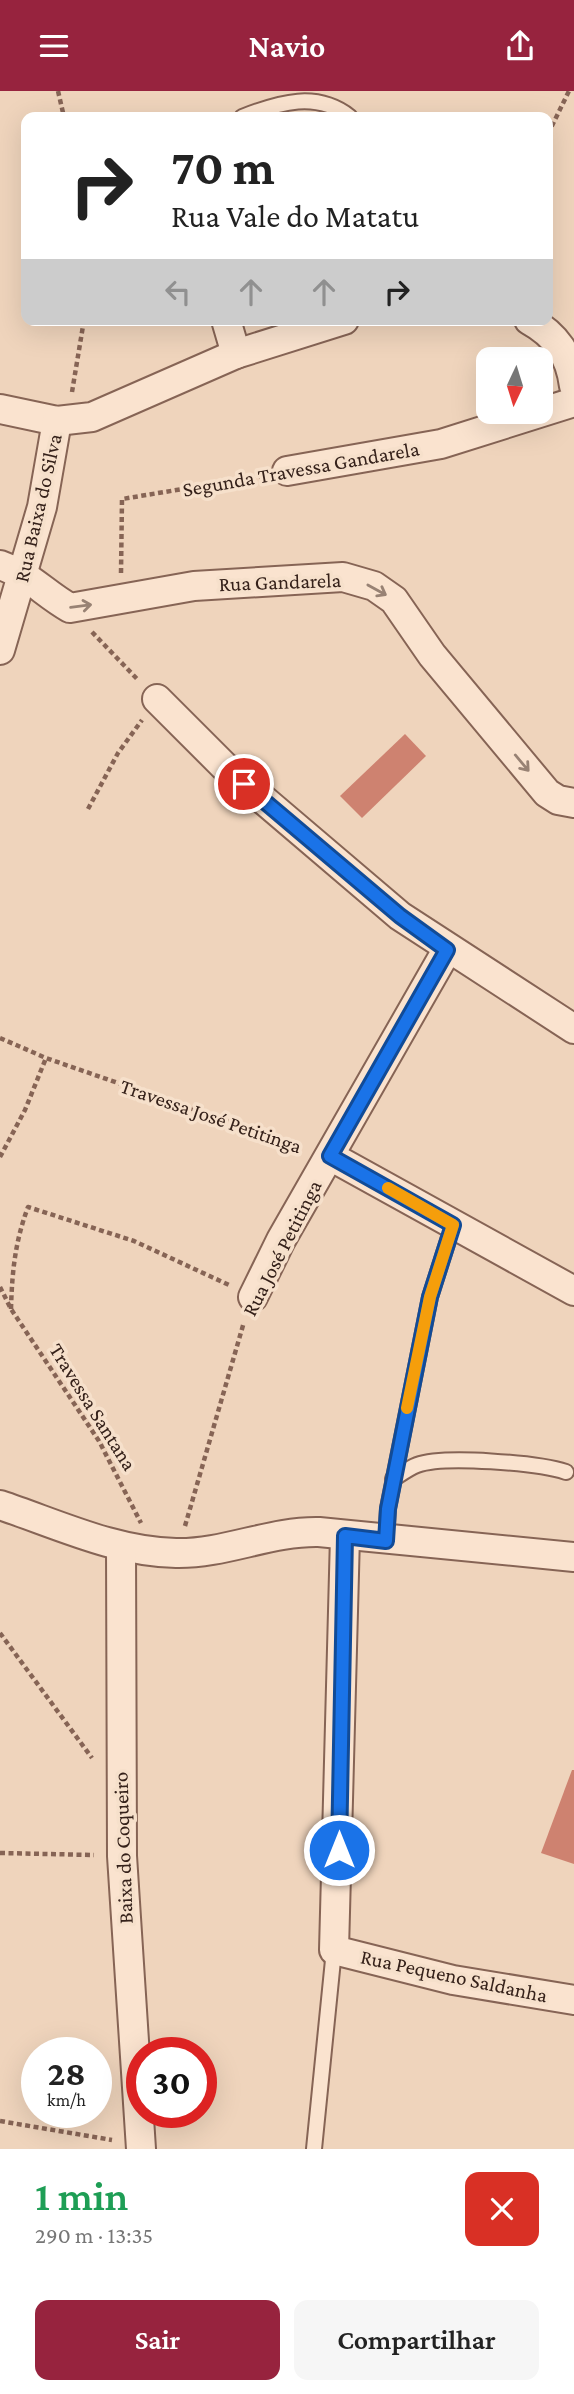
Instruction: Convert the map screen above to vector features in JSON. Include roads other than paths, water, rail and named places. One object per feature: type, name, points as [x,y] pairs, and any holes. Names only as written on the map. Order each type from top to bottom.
[{"type":"street","points":[[228,326],[236,354]]},
{"type":"street","points":[[57,421],[92,417],[236,354],[325,326]]},
{"type":"street","points":[[539,326],[549,332],[565,352],[574,386]]},
{"type":"street","name":"Segunda Travessa Gandarela","points":[[287,471],[442,443],[574,403]]},
{"type":"street","name":"Rua Baixa do Silva","points":[[0,409],[57,421],[48,480],[13,569],[0,650]]},
{"type":"street","name":"Rua Gandarela","points":[[13,569],[69,608],[194,586],[299,578],[343,577],[374,586],[394,600],[432,655],[547,793],[558,800],[574,803]]},
{"type":"street","points":[[157,699],[225,767],[400,916],[447,950],[574,1029]]},
{"type":"street","name":"Rua José Petitinga","points":[[253,1297],[281,1240],[447,950]]},
{"type":"street","name":"Travessa José Petitinga","points":[[330,1156],[574,1291]]},
{"type":"street","points":[[0,1505],[133,1548],[177,1553],[207,1550],[293,1532],[574,1557]]},
{"type":"street","points":[[334,1949],[345,1536]]},
{"type":"street","name":"Baixa do Coqueiro","points":[[133,1548],[120,1787],[141,2146]]},
{"type":"street","name":"Rua Pequeno Saldanha","points":[[334,1949],[453,1980],[574,2000]]},
{"type":"lane","points":[[255,112],[303,94],[321,97],[343,112]]},
{"type":"lane","points":[[386,1541],[393,1479],[430,1297],[453,1225]]},
{"type":"lane","points":[[393,1479],[418,1465],[452,1461],[529,1466],[566,1472]]},
{"type":"lane","points":[[314,2149],[334,1949]]}]
